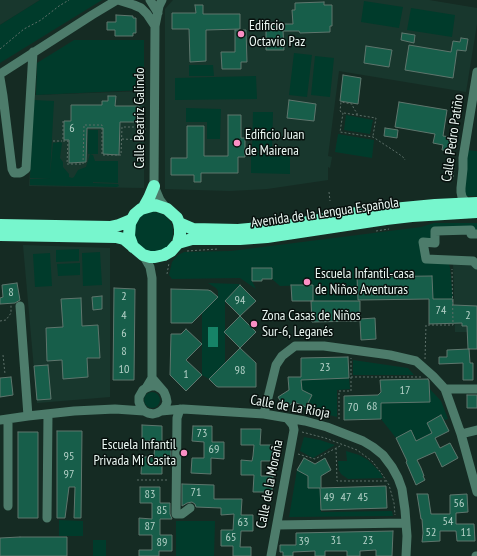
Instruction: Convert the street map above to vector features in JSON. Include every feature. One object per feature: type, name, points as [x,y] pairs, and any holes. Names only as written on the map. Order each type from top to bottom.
[{"type":"highway","points":[[133,247],[128,236],[129,229],[149,198],[154,186]]},
{"type":"highway","points":[[0,225],[110,227],[119,225],[155,205],[166,208],[177,218],[180,235],[178,243],[171,252],[164,256],[155,257],[143,255],[124,239],[116,237],[0,235]]},
{"type":"highway","name":"Avenida de la Lengua Española","points":[[179,223],[193,229],[238,230],[292,225],[382,210],[435,205],[474,206]]},
{"type":"highway","name":"Avenida de la Lengua Española","points":[[178,243],[192,239],[240,239],[267,237],[386,219],[435,214],[474,206]]},
{"type":"street","points":[[0,74],[118,0],[141,8],[154,24]]},
{"type":"street","name":"Calle Beatriz Galindo","points":[[162,0],[159,6],[155,5],[154,24],[154,186],[160,200],[166,208]]},
{"type":"street","points":[[0,78],[12,169],[13,172],[20,173],[24,171],[26,167],[33,52]]},
{"type":"street","name":"Calle Pedro Patiño","points":[[474,206],[465,201],[460,192],[460,188],[463,158],[477,72]]},
{"type":"street","points":[[477,234],[471,234],[471,230],[435,231],[435,243],[423,242],[426,259],[473,261],[477,265]]},
{"type":"street","points":[[115,409],[132,402],[139,397],[152,378],[152,278],[150,267],[143,255]]},
{"type":"street","points":[[152,278],[158,263],[164,256]]},
{"type":"street","points":[[20,306],[28,416]]},
{"type":"street","points":[[264,414],[276,365],[282,356],[295,346],[324,346],[390,355],[416,361],[445,389],[461,434],[477,492]]},
{"type":"street","points":[[152,378],[179,411],[176,514],[182,514],[190,508]]},
{"type":"street","points":[[8,506],[4,420],[74,411],[115,409],[144,411],[153,414],[161,411],[165,407],[166,402],[164,393],[156,386],[146,388]]},
{"type":"street","points":[[445,389],[477,389]]},
{"type":"street","points":[[139,397],[139,402],[144,411]]},
{"type":"street","name":"Calle de La Rioja","points":[[161,411],[264,414],[327,427],[363,440],[383,455],[392,467],[402,489],[406,523],[406,556]]},
{"type":"street","points":[[47,518],[48,414]]},
{"type":"street","name":"Calle de la Moraña","points":[[271,556],[294,430],[293,425],[288,419]]},
{"type":"street","points":[[461,434],[477,430]]},
{"type":"street","points":[[277,525],[406,523]]},
{"type":"path","points":[[0,49],[24,29],[42,20],[69,0]]},
{"type":"path","points":[[357,115],[352,104],[341,102],[340,111],[343,113],[340,132],[373,137],[399,154],[405,160]]},
{"type":"path","points":[[343,113],[376,118],[373,137]]},
{"type":"path","points":[[63,121],[63,141]]},
{"type":"path","points":[[53,141],[68,141],[67,164],[83,164],[84,125],[102,125],[102,156],[121,156],[122,127],[138,127],[146,129]]},
{"type":"path","points":[[143,129],[143,144]]},
{"type":"path","points":[[121,139],[143,140]]},
{"type":"path","points":[[453,177],[454,168]]},
{"type":"path","points":[[329,192],[330,201]]},
{"type":"path","points":[[426,359],[426,326],[454,325],[452,260]]},
{"type":"path","points":[[0,322],[6,321],[11,313],[10,304]]},
{"type":"path","points":[[3,355],[5,374]]},
{"type":"path","points":[[339,419],[339,391],[351,391],[351,357]]},
{"type":"path","points":[[351,377],[420,377]]},
{"type":"path","points":[[294,430],[325,438],[357,450],[372,460],[389,485],[394,503],[396,523]]},
{"type":"path","points":[[298,453],[315,459],[343,445]]},
{"type":"path","points":[[336,448],[337,481],[386,481]]},
{"type":"path","points":[[137,480],[176,480]]},
{"type":"shaded area","points":[[0,0],[40,0],[0,25]]},
{"type":"shaded area","points":[[40,0],[102,0],[0,63],[0,25]]},
{"type":"shaded area","points":[[173,0],[429,0],[477,8],[477,24],[466,92],[339,71],[328,156],[332,157],[330,168],[328,167],[328,180],[267,189],[230,191],[165,189],[165,9]]},
{"type":"shaded area","points":[[364,1],[403,7],[399,28],[361,22]]},
{"type":"shaded area","points":[[411,8],[455,15],[452,37],[407,30]]},
{"type":"shaded area","points":[[74,40],[144,40],[144,90],[36,95],[37,63]]},
{"type":"shaded area","points":[[294,53],[312,55],[307,97],[289,95]]},
{"type":"shaded area","points":[[315,56],[334,58],[330,97],[311,95]]},
{"type":"shaded area","points":[[189,65],[213,65],[214,76],[189,76]]},
{"type":"shaded area","points":[[256,76],[257,99],[175,100],[175,78]]},
{"type":"shaded area","points":[[144,91],[144,188],[29,186],[35,95]]},
{"type":"shaded area","points":[[34,100],[54,101],[50,175],[53,143],[60,142],[62,143],[60,158],[63,162],[63,167],[69,174],[69,177],[74,177],[78,170],[86,167],[90,154],[93,155],[95,161],[118,161],[118,183],[93,183],[118,184],[119,186],[30,185],[30,179],[50,179],[30,178]]},
{"type":"shaded area","points":[[186,108],[221,109],[220,139],[207,139],[207,122],[186,122]]},
{"type":"shaded area","points":[[253,112],[273,112],[272,151],[252,151]]},
{"type":"shaded area","points":[[346,115],[373,120],[370,134],[344,130]]},
{"type":"shaded area","points":[[88,130],[98,130],[98,154],[88,154]]},
{"type":"shaded area","points":[[338,134],[374,140],[372,158],[335,152]]},
{"type":"shaded area","points":[[467,150],[477,151],[477,196],[465,196],[463,188]]},
{"type":"shaded area","points":[[251,153],[290,153],[290,174],[251,173]]},
{"type":"shaded area","points":[[153,212],[167,218],[173,232],[167,246],[153,252],[139,246],[133,232],[139,218]]},
{"type":"shaded area","points":[[434,223],[477,223],[477,234],[435,231],[435,243],[423,242],[426,259],[448,260],[453,299],[433,299],[357,278],[358,301],[313,301],[312,285],[280,286],[272,279],[272,268],[252,268],[252,281],[256,289],[240,278],[172,279],[169,275],[172,262],[178,255],[184,252],[231,251],[421,227]]},
{"type":"shaded area","points":[[23,245],[110,248],[110,397],[37,403]]},
{"type":"shaded area","points":[[79,249],[79,261],[56,262],[56,250]]},
{"type":"shaded area","points":[[100,252],[102,285],[83,286],[82,253]]},
{"type":"shaded area","points":[[50,253],[52,286],[35,287],[33,254]]},
{"type":"shaded area","points":[[453,262],[477,265],[477,332],[455,332]]},
{"type":"shaded area","points":[[80,263],[80,275],[58,276],[57,264]]},
{"type":"shaded area","points":[[208,283],[240,285],[225,301],[225,363],[209,379],[202,375],[202,313],[218,297],[218,291]]},
{"type":"shaded area","points":[[208,327],[218,327],[218,347],[208,347]]},
{"type":"shaded area","points":[[353,360],[408,368],[414,375],[353,375]]},
{"type":"shaded area","points":[[349,378],[350,389],[337,390],[337,417],[302,408],[303,406],[306,407],[312,396],[307,392],[300,391],[299,385],[302,384],[301,380]]},
{"type":"shaded area","points":[[429,388],[441,401],[448,419],[444,420],[441,415],[427,423],[434,432],[426,436],[427,439],[423,441],[421,438],[414,442],[412,437],[414,436],[411,430],[403,437],[402,435],[396,438],[381,419],[381,412],[375,412],[375,403]]},
{"type":"shaded area","points":[[149,392],[155,392],[160,397],[158,406],[155,408],[149,408],[144,403],[144,397]]},
{"type":"shaded area","points":[[304,437],[335,445],[313,458],[300,451]]},
{"type":"shaded area","points":[[346,451],[359,455],[368,460],[380,472],[383,478],[348,479],[341,474],[338,461],[347,461]]},
{"type":"shaded area","points":[[297,470],[310,475],[308,488],[320,488],[321,512],[392,511],[393,516],[289,517]]},
{"type":"shaded area","points":[[59,520],[83,521],[83,536],[59,536]]},
{"type":"shaded area","points":[[176,521],[215,521],[214,556],[176,556]]},
{"type":"shaded area","points":[[93,540],[106,540],[106,556],[93,556]]},
{"type":"building","points":[[324,2],[324,5],[332,5],[332,26],[330,26],[330,32],[300,33],[299,31],[283,31],[284,50],[266,50],[266,24],[293,24],[292,10],[295,10],[295,3]]},
{"type":"building","name":"Edificio Octavio Paz","points":[[195,5],[203,5],[203,14],[240,14],[240,29],[206,30],[206,61],[190,62],[189,29],[172,29],[172,13],[196,13]]},
{"type":"building","points":[[116,15],[133,16],[133,18],[136,18],[136,33],[133,33],[133,36],[115,36],[115,30],[107,30],[107,22],[116,22]]},
{"type":"building","points":[[235,30],[246,30],[247,62],[241,62],[241,69],[222,69],[221,52],[235,52]]},
{"type":"building","points":[[402,33],[415,35],[414,43],[401,40]]},
{"type":"building","points":[[461,38],[468,39],[466,51],[457,50],[453,78],[405,70],[409,45],[451,52],[453,41],[460,42]]},
{"type":"building","points":[[366,46],[392,50],[389,67],[364,63]]},
{"type":"building","points":[[343,75],[361,78],[358,104],[340,101]]},
{"type":"building","points":[[108,96],[116,96],[115,106],[139,106],[139,122],[120,122],[119,155],[103,154],[103,128],[87,128],[86,162],[69,163],[69,140],[64,140],[64,121],[71,121],[71,105],[102,105],[102,101],[108,101]]},
{"type":"building","points":[[289,100],[316,104],[314,121],[287,118]]},
{"type":"building","points":[[399,102],[447,110],[443,136],[451,137],[449,151],[442,150],[443,145],[433,143],[435,134],[395,127]]},
{"type":"building","name":"Edificio Juan de Mairena","points":[[228,115],[241,115],[241,138],[245,138],[245,157],[238,157],[238,173],[201,173],[201,182],[194,182],[194,175],[171,175],[171,158],[187,158],[187,126],[204,126],[204,156],[228,156]]},
{"type":"building","points":[[385,128],[398,130],[397,138],[384,136]]},
{"type":"building","points":[[252,268],[272,268],[272,279],[252,281]]},
{"type":"building","points":[[432,276],[433,299],[453,299],[453,305],[477,306],[477,349],[468,349],[467,326],[462,326],[462,323],[429,324],[429,299],[358,300],[357,277]]},
{"type":"building","points":[[17,283],[20,300],[15,303],[0,304],[0,298],[3,297],[2,285]]},
{"type":"building","points":[[240,285],[256,301],[240,316],[225,301]]},
{"type":"building","points":[[291,285],[313,285],[313,301],[292,301]]},
{"type":"building","points":[[114,288],[135,289],[134,380],[113,380]]},
{"type":"building","points":[[171,289],[208,290],[218,297],[192,323],[171,323]]},
{"type":"building","points":[[102,296],[102,309],[93,310],[92,297]]},
{"type":"building","points":[[81,298],[82,326],[98,325],[100,358],[87,358],[88,377],[63,379],[62,360],[47,361],[46,328],[63,327],[61,299]]},
{"type":"building","points":[[311,301],[360,301],[360,319],[375,318],[376,339],[361,340],[360,321],[312,322]]},
{"type":"building","points":[[240,316],[256,332],[240,348],[224,332]]},
{"type":"building","points":[[186,329],[202,344],[186,360],[202,375],[186,391],[170,375],[171,334],[181,334]]},
{"type":"building","points":[[240,348],[256,363],[256,387],[216,386],[209,379]]},
{"type":"building","points":[[469,349],[470,363],[473,363],[473,380],[463,380],[463,363],[439,364],[439,357],[447,357],[447,350]]},
{"type":"building","points":[[348,357],[349,378],[301,380],[302,390],[312,395],[306,407],[294,402],[285,408],[278,397],[289,390],[288,377],[301,377],[301,358]]},
{"type":"building","points":[[48,365],[51,399],[37,400],[34,366]]},
{"type":"building","points":[[11,377],[13,395],[0,397],[0,378]]},
{"type":"building","points":[[428,379],[430,402],[381,403],[381,419],[344,420],[344,396],[378,395],[381,392],[380,380]]},
{"type":"building","points":[[467,395],[477,395],[477,408],[467,408]]},
{"type":"building","points":[[441,415],[449,431],[435,438],[440,448],[450,443],[458,458],[442,467],[435,452],[417,460],[425,480],[416,485],[396,438],[411,430],[416,441],[432,433],[427,423]]},
{"type":"building","points":[[142,425],[162,426],[162,441],[171,442],[171,457],[165,457],[162,460],[162,474],[141,474],[142,457],[154,457],[155,441],[142,441]]},
{"type":"building","points":[[193,426],[212,426],[212,442],[224,442],[224,459],[211,458],[211,474],[191,473],[192,458],[204,458],[204,442],[192,441]]},
{"type":"building","points":[[241,429],[261,429],[260,445],[273,445],[272,461],[261,461],[261,476],[273,476],[272,492],[253,492],[254,475],[241,475],[241,460],[252,461],[254,445],[241,445]]},
{"type":"building","points":[[57,431],[82,431],[81,518],[74,518],[75,487],[69,487],[65,518],[57,518]]},
{"type":"building","points":[[18,432],[38,432],[38,518],[18,518]]},
{"type":"building","points":[[304,458],[315,464],[325,458],[331,470],[321,476],[321,488],[386,486],[387,508],[321,510],[320,488],[308,488],[308,476],[297,470]]},
{"type":"building","points":[[182,484],[214,485],[214,499],[242,499],[241,515],[253,515],[253,531],[241,531],[240,547],[251,547],[251,556],[233,556],[233,546],[221,546],[221,530],[233,530],[234,514],[221,515],[221,508],[196,507],[192,502],[182,506]]},
{"type":"building","points":[[140,487],[160,487],[160,503],[170,503],[170,514],[172,519],[160,519],[160,535],[172,535],[172,551],[159,551],[159,556],[139,556],[139,550],[152,550],[152,535],[139,535],[139,518],[152,519],[152,503],[140,503]]},
{"type":"building","points":[[417,494],[428,494],[431,514],[450,514],[450,495],[467,494],[468,512],[456,513],[456,524],[474,524],[475,541],[457,541],[456,531],[440,531],[440,541],[422,542],[422,519]]},
{"type":"building","points":[[393,531],[392,556],[376,556],[376,550],[360,551],[360,556],[347,556],[347,551],[325,551],[325,556],[315,556],[315,551],[293,552],[293,556],[283,556],[283,552],[280,552],[280,545],[296,545],[296,533]]},
{"type":"building","points":[[67,537],[67,556],[0,556],[0,538]]},
{"type":"place","name":"Edificio Octavio Paz","points":[[241,34]]},
{"type":"place","name":"Edificio Juan de Mairena","points":[[237,143]]},
{"type":"place","name":"Escuela Infantil-casa de Niños Aventuras","points":[[307,282]]},
{"type":"place","name":"Zona Casas de Niños Sur-6, Leganés","points":[[254,324]]},
{"type":"place","name":"Escuela Infantil Privada Mi Casita","points":[[184,453]]}]
